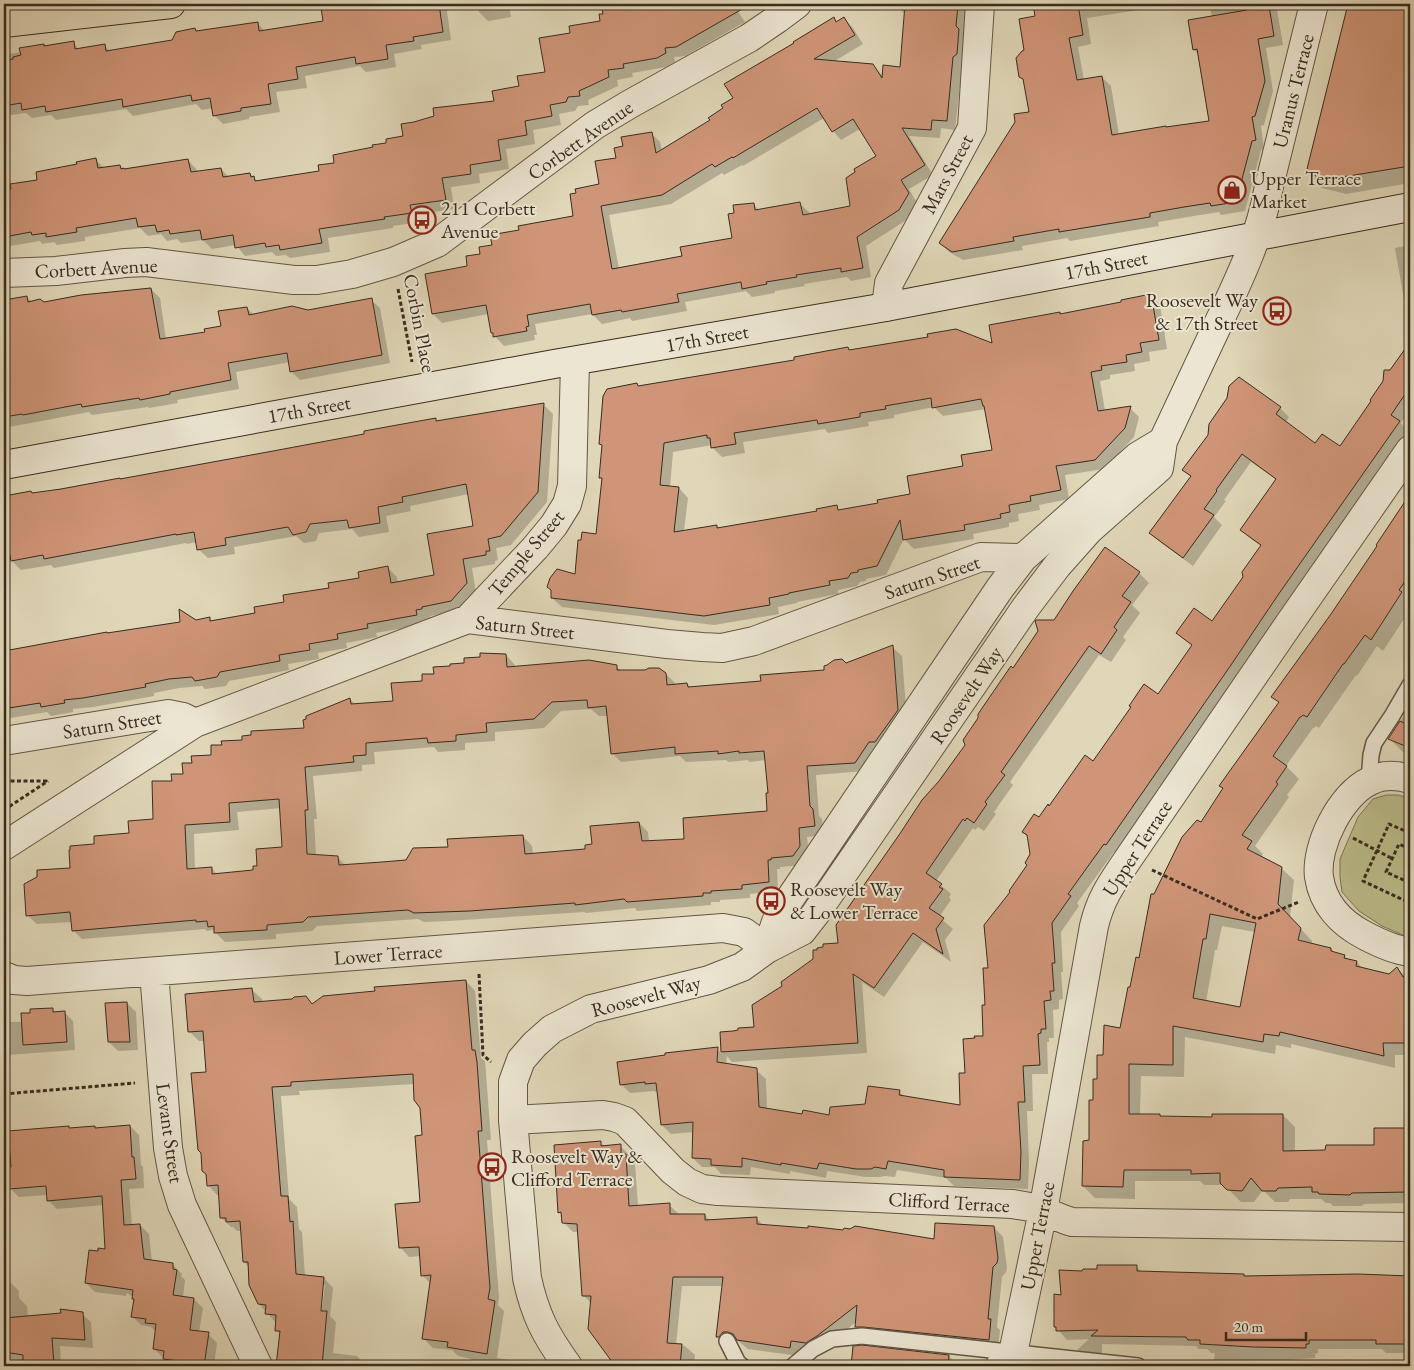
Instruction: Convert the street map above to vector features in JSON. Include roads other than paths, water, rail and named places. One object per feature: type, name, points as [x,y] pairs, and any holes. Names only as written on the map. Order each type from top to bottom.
[{"type":"main road","points":[[4,23],[171,4]]},
{"type":"street","name":"Mars Street","points":[[886,307],[889,283],[892,276],[972,128],[980,4]]},
{"type":"street","name":"Uranus Terrace","points":[[1256,236],[1267,200],[1314,4]]},
{"type":"street","name":"Corbett Avenue","points":[[4,273],[56,272],[146,262],[294,280],[317,280],[352,274],[393,262],[437,243],[595,125],[749,38],[781,9]]},
{"type":"street","name":"17th Street","points":[[4,465],[575,361],[886,307],[1410,207]]},
{"type":"street","name":"Roosevelt Way","points":[[568,1366],[541,1325],[531,1301],[526,1278],[514,1120],[513,1082],[521,1060],[535,1044],[552,1030],[591,1009],[709,980],[742,967],[767,948],[802,931],[1026,607],[1057,566],[1088,530],[1159,468],[1163,441],[1242,274],[1256,236]]},
{"type":"street","name":"Temple Street","points":[[468,619],[535,548],[554,525],[567,504],[572,486],[575,361]]},
{"type":"street","name":"Roosevelt Way","points":[[767,948],[782,909],[1000,588],[1023,558],[1138,456],[1163,441]]},
{"type":"street","name":"Upper Terrace","points":[[1007,1360],[1043,1211],[1094,926],[1104,895],[1272,648],[1410,450]]},
{"type":"street","name":"Saturn Street","points":[[4,741],[168,714],[183,717],[195,723],[468,619],[668,644],[722,648],[754,641],[981,557],[1023,558]]},
{"type":"street","points":[[4,846],[195,723]]},
{"type":"street","points":[[1410,779],[1400,776],[1383,776],[1369,781],[1353,792],[1330,826],[1319,861],[1319,877],[1324,892],[1330,907],[1342,920],[1378,943],[1400,951],[1410,952]]},
{"type":"street","name":"Lower Terrace","points":[[4,976],[14,980],[27,981],[723,928],[744,932],[767,948]]},
{"type":"street","name":"Levant Street","points":[[154,972],[168,1148],[173,1176],[182,1205],[258,1366]]},
{"type":"street","name":"Clifford Terrace","points":[[514,1120],[603,1115],[614,1117],[625,1121],[673,1171],[687,1182],[702,1189],[718,1192],[1013,1204],[1028,1206],[1072,1222],[1410,1227]]},
{"type":"lane","points":[[1369,781],[1374,742],[1410,685]]},
{"type":"lane","points":[[793,1366],[814,1349],[832,1339],[862,1336],[1007,1360],[1138,1366]]},
{"type":"lane","points":[[727,1341],[742,1366]]},
{"type":"place","name":"Upper Terrace Market","points":[[1232,190]]},
{"type":"place","name":"211 Corbett Avenue","points":[[422,220]]},
{"type":"place","name":"Roosevelt Way & 17th Street","points":[[1277,311]]},
{"type":"place","name":"Roosevelt Way & Lower Terrace","points":[[771,901]]},
{"type":"place","name":"Roosevelt Way & Clifford Terrace","points":[[492,1167]]}]
